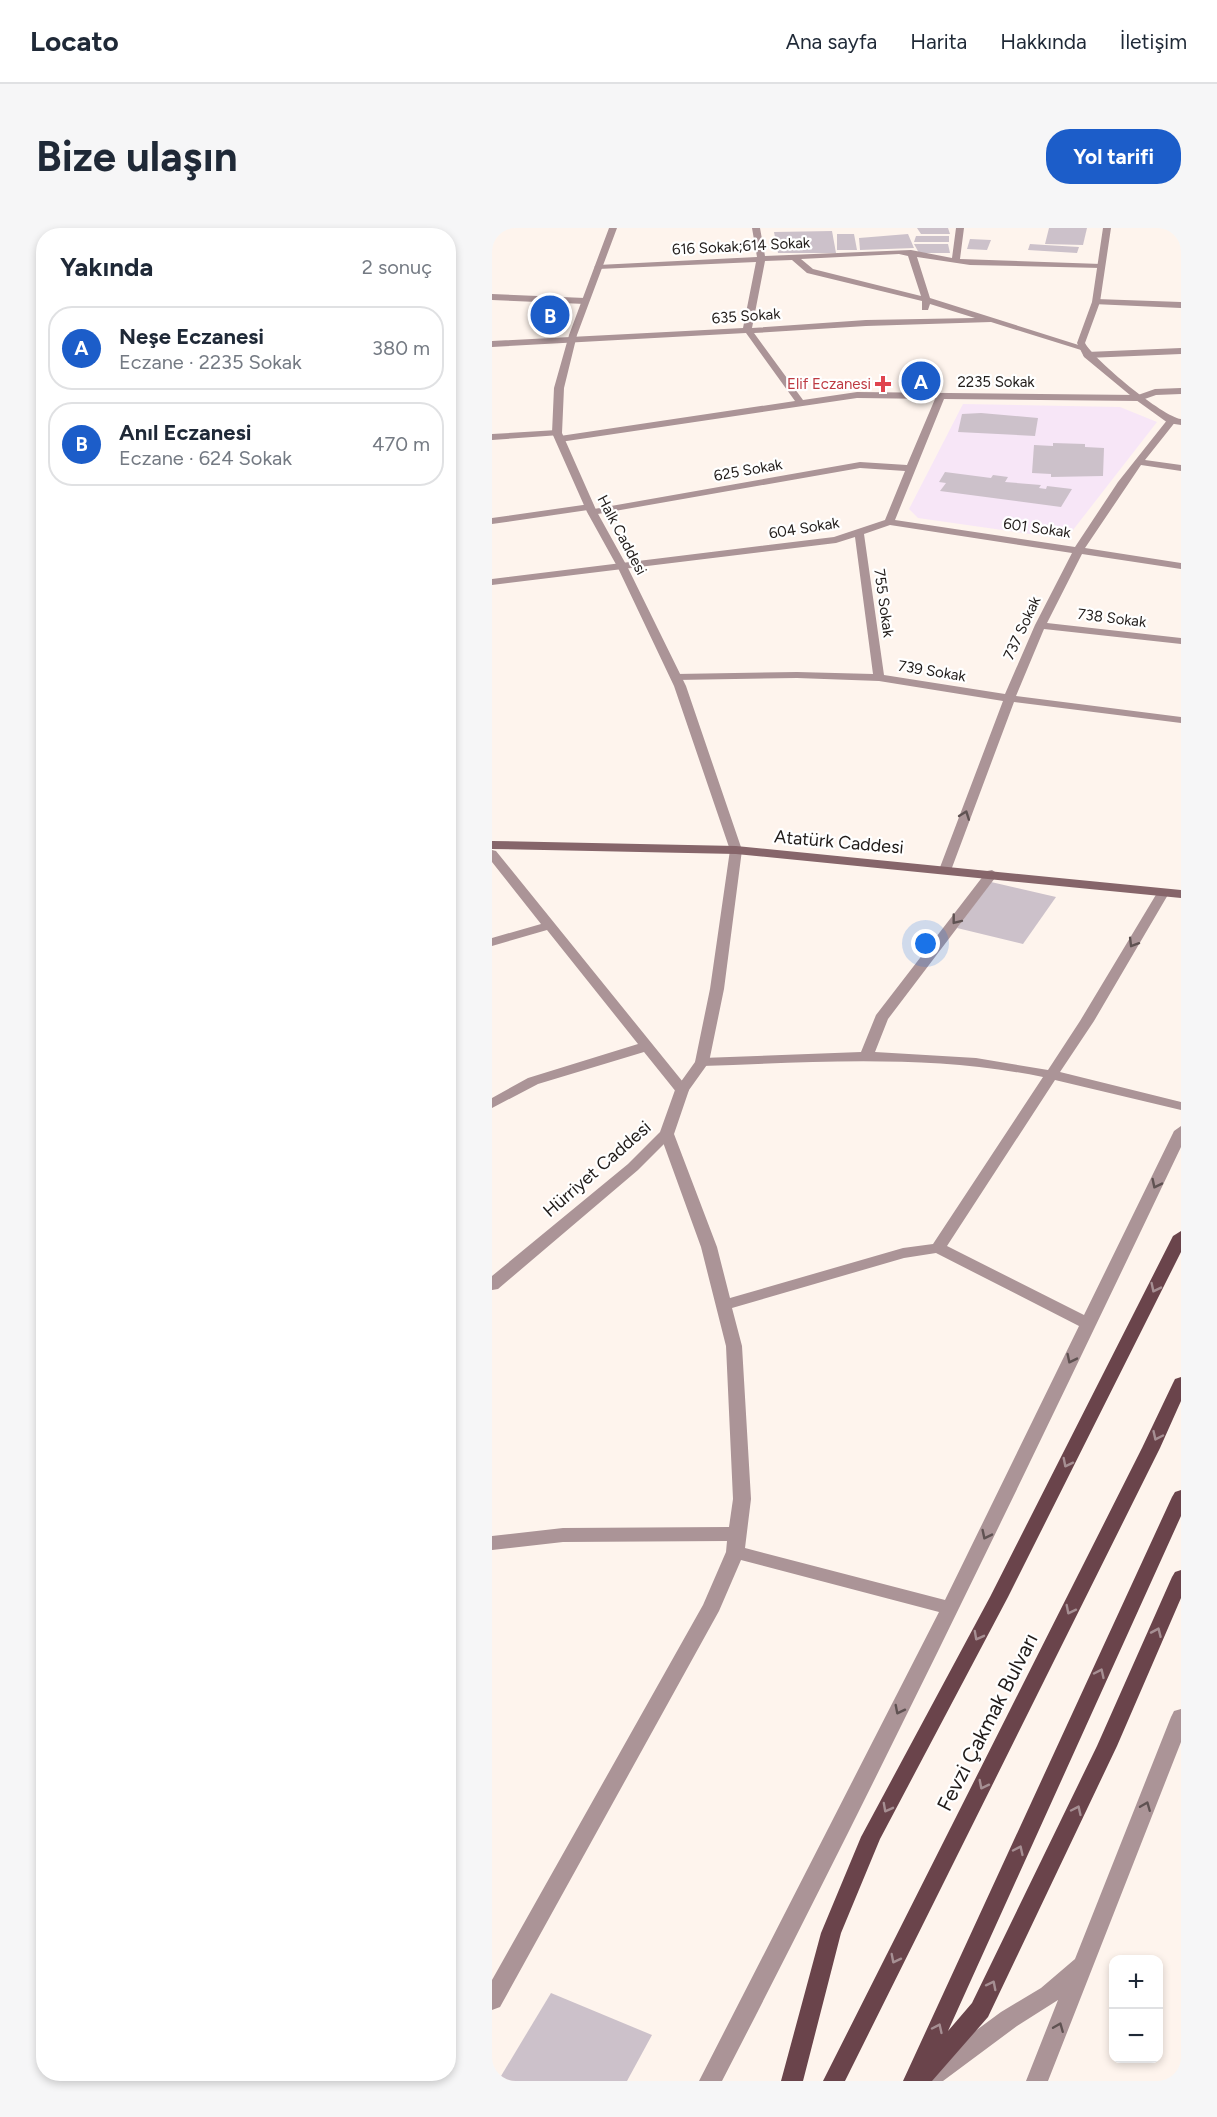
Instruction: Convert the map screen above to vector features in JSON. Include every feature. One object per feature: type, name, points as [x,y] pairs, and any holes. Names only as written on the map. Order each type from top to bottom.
[{"type":"main road","name":"Atatürk Caddesi","points":[[492,844],[736,850],[1181,894]]},
{"type":"main road","points":[[792,2081],[831,1932],[871,1837],[1005,1587],[1181,1236]]},
{"type":"main road","name":"Fevzi Çakmak Bulvarı","points":[[834,2081],[1151,1448],[1181,1383]]},
{"type":"main road","points":[[916,2081],[1181,1497]]},
{"type":"main road","points":[[916,2081],[980,2010],[1107,1746],[1181,1577]]},
{"type":"street","name":"Halk Caddesi","points":[[613,228],[571,343],[559,388],[559,436],[591,510],[623,568],[676,677],[736,850]]},
{"type":"street","points":[[756,228],[761,259],[747,329],[801,404]]},
{"type":"street","points":[[956,261],[960,228]]},
{"type":"street","points":[[1107,228],[1096,303],[1081,343],[1085,352],[1139,398],[1176,422]]},
{"type":"street","name":"616 Sokak;614 Sokak","points":[[598,267],[911,252],[956,261],[1101,266]]},
{"type":"street","points":[[911,252],[926,300],[923,320]]},
{"type":"street","points":[[794,257],[810,272],[926,300],[1085,352],[1181,351]]},
{"type":"street","points":[[492,297],[585,302]]},
{"type":"street","points":[[1096,303],[1181,305]]},
{"type":"street","name":"635 Sokak","points":[[492,344],[571,343],[747,329],[923,320],[990,320]]},
{"type":"street","name":"2235 Sokak","points":[[492,437],[559,436],[857,395],[1139,398],[1155,392],[1181,391]]},
{"type":"street","points":[[889,522],[940,397]]},
{"type":"street","name":"737 Sokak","points":[[945,870],[1008,698],[1040,625],[1079,550],[1138,462],[1176,422]]},
{"type":"street","points":[[1138,462],[1181,468]]},
{"type":"street","name":"625 Sokak","points":[[492,521],[591,510],[860,465],[910,468]]},
{"type":"street","name":"601 Sokak","points":[[889,522],[1181,566]]},
{"type":"street","name":"604 Sokak","points":[[492,582],[623,568],[836,540],[889,522]]},
{"type":"street","name":"755 Sokak","points":[[859,532],[879,678]]},
{"type":"street","name":"738 Sokak","points":[[1040,625],[1181,641]]},
{"type":"street","name":"739 Sokak","points":[[676,677],[797,675],[879,678],[1008,698],[1181,720]]},
{"type":"street","name":"Hürriyet Caddesi","points":[[492,1285],[633,1167],[667,1134],[682,1090],[702,1062],[717,989],[736,850]]},
{"type":"street","points":[[492,854],[682,1090]]},
{"type":"street","points":[[867,1055],[881,1018],[992,874]]},
{"type":"street","points":[[938,1248],[1049,1075],[1087,1021],[1163,893]]},
{"type":"street","points":[[492,942],[551,925]]},
{"type":"street","points":[[492,1104],[533,1081],[647,1046]]},
{"type":"street","points":[[702,1062],[867,1055],[975,1062],[1049,1075],[1181,1106]]},
{"type":"street","points":[[710,2081],[784,1941],[950,1608],[1181,1131]]},
{"type":"street","points":[[495,1988],[712,1606],[735,1552],[742,1499],[735,1357],[709,1247],[667,1134]]},
{"type":"street","points":[[723,1305],[903,1253],[938,1248],[1088,1324]]},
{"type":"street","points":[[492,1543],[563,1535],[736,1534]]},
{"type":"street","points":[[735,1552],[950,1608]]},
{"type":"street","points":[[1037,2081],[1181,1717]]},
{"type":"street","points":[[925,2081],[1009,2019],[1049,1995],[1084,1964]]},
{"type":"shaded area","points":[[963,404],[1120,407],[1157,422],[1066,539],[918,518],[909,509]]},
{"type":"building","points":[[917,228],[948,228],[950,234],[921,234]]},
{"type":"building","points":[[1049,228],[1087,228],[1083,245],[1045,244]]},
{"type":"building","points":[[832,231],[836,253],[778,253],[774,232]]},
{"type":"building","points":[[837,234],[854,234],[857,250],[837,250]]},
{"type":"building","points":[[908,234],[914,248],[860,250],[859,238]]},
{"type":"building","points":[[916,236],[949,236],[949,242],[914,242]]},
{"type":"building","points":[[970,239],[991,240],[987,250],[967,249]]},
{"type":"building","points":[[914,244],[948,244],[950,253],[919,253]]},
{"type":"building","points":[[1030,244],[1079,247],[1077,253],[1028,250]]},
{"type":"building","points":[[981,413],[1038,418],[1035,436],[958,432],[962,414]]},
{"type":"building","points":[[1053,443],[1085,444],[1085,447],[1104,448],[1103,476],[1051,477],[1051,474],[1032,473],[1034,445],[1053,446]]},
{"type":"building","points":[[945,472],[991,478],[993,475],[1008,477],[1005,482],[1041,485],[1039,488],[1046,489],[1047,486],[1072,489],[1061,507],[940,491],[946,483],[939,482]]},
{"type":"building","points":[[991,882],[1056,897],[1023,944],[957,928]]},
{"type":"building","points":[[551,1993],[652,2035],[627,2081],[498,2081]]},
{"type":"place","name":"Anıl Eczanesi","points":[[550,315]]},
{"type":"place","name":"Neşe Eczanesi","points":[[921,381]]},
{"type":"place","name":"Elif Eczanesi","points":[[883,384]]}]
